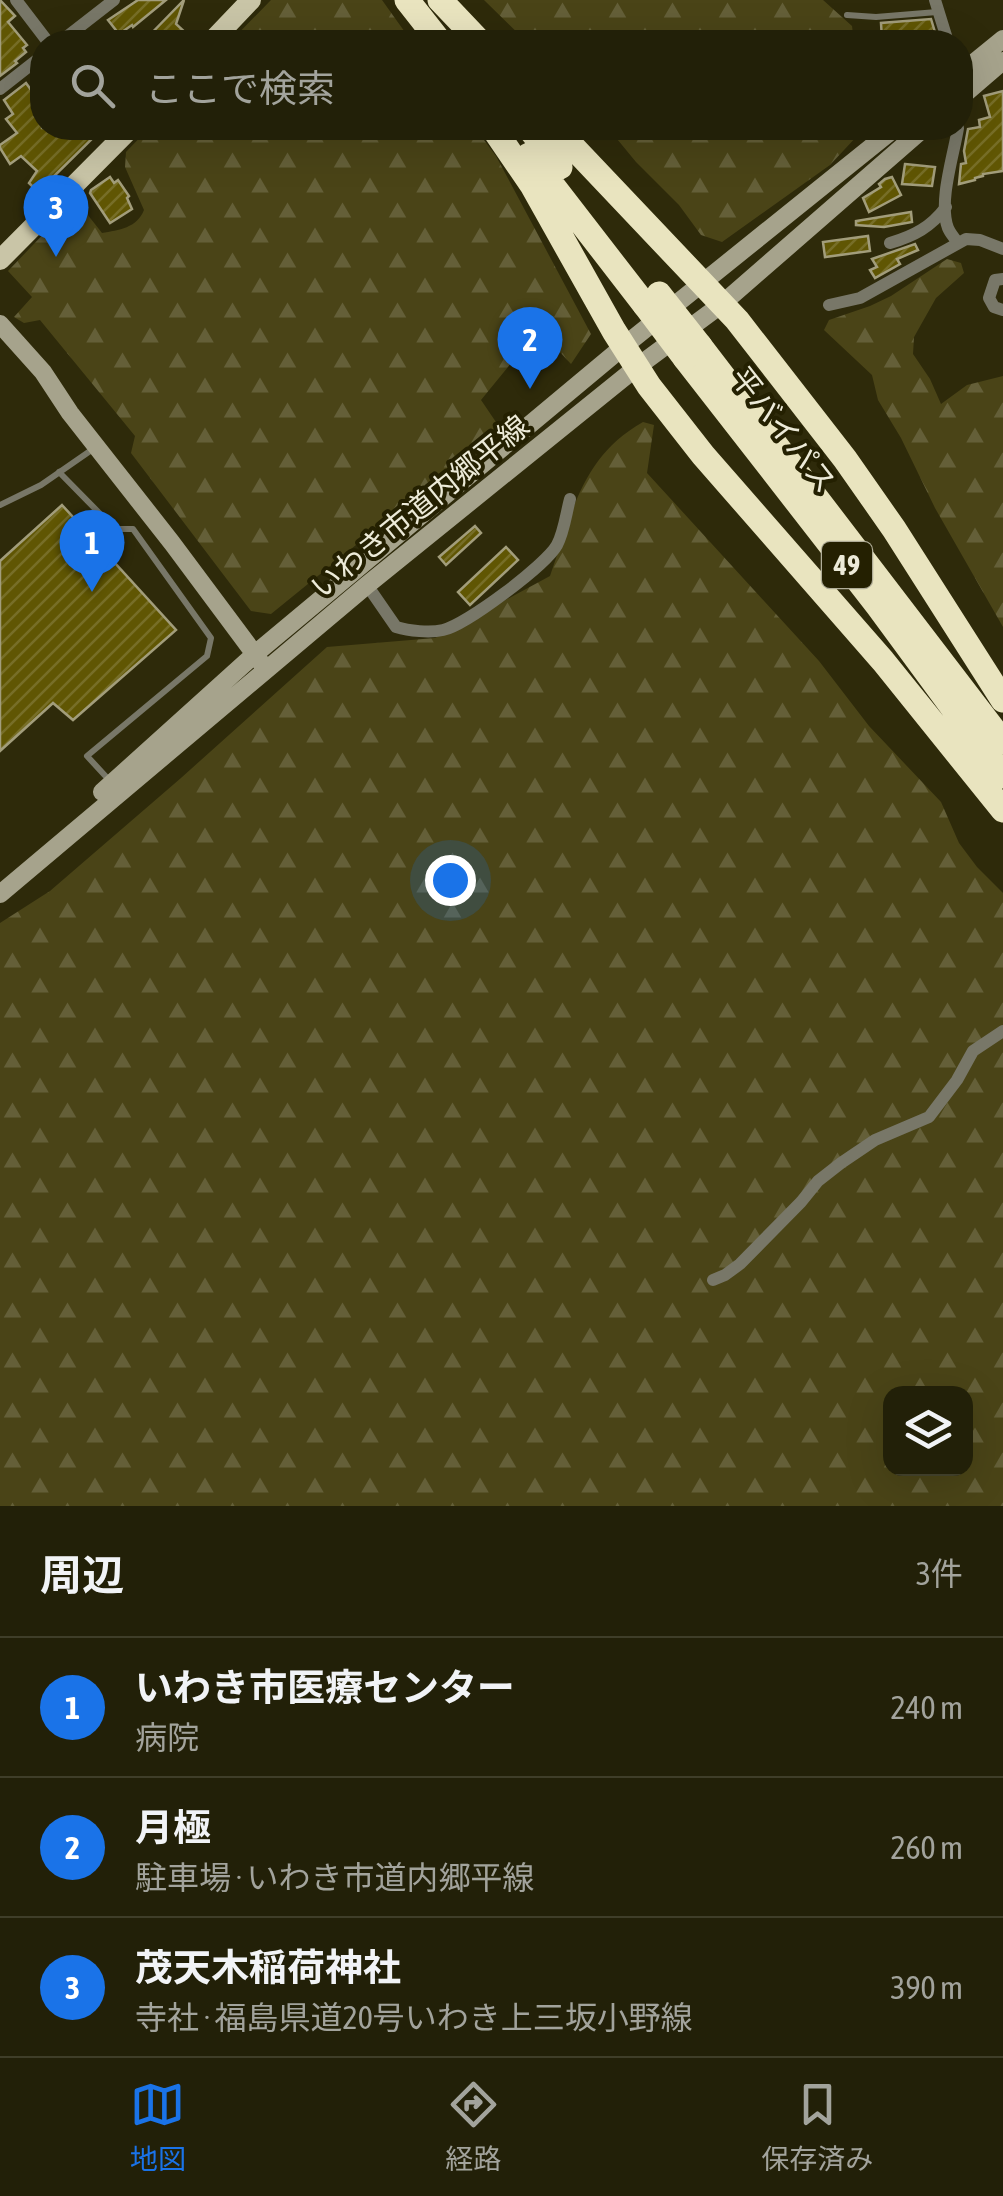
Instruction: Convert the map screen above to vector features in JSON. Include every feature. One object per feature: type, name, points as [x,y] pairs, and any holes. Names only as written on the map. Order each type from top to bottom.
[{"type":"highway","points":[[406,0],[428,30]]},
{"type":"highway","points":[[431,0],[455,30]]},
{"type":"highway","points":[[440,0],[469,30]]},
{"type":"highway","points":[[500,140],[532,186],[650,386],[704,455],[883,660],[1003,810]]},
{"type":"highway","name":"平バイパス","points":[[517,140],[652,300]]},
{"type":"highway","name":"平バイパス","points":[[538,140],[692,352],[1003,742]]},
{"type":"highway","points":[[566,140],[722,304],[846,459],[1003,700]]},
{"type":"highway","name":"平バイパス","points":[[692,352],[1003,776]]},
{"type":"main road","points":[[222,30],[251,0]]},
{"type":"main road","points":[[0,260],[116,140]]},
{"type":"street","points":[[16,0],[39,30]]},
{"type":"street","points":[[75,30],[114,0]]},
{"type":"street","points":[[937,6],[946,30]]},
{"type":"street","points":[[973,65],[1003,39]]},
{"type":"street","points":[[973,87],[1003,62]]},
{"type":"street","points":[[0,89],[30,65]]},
{"type":"street","name":"いわき市道内郷平線","points":[[0,894],[261,662],[367,585],[630,356],[702,283],[880,140]]},
{"type":"street","name":"いわき市道内郷平線","points":[[0,878],[630,356],[722,304],[910,140]]},
{"type":"street","points":[[955,140],[946,207],[947,227],[957,242]]},
{"type":"street","points":[[890,244],[924,230],[946,207]]},
{"type":"street","points":[[829,305],[860,298],[966,238],[1003,250]]},
{"type":"street","points":[[1003,279],[993,283],[989,298],[994,307],[1003,310]]},
{"type":"street","points":[[0,324],[43,372],[70,413],[261,662]]},
{"type":"street","points":[[367,585],[396,627],[447,629],[480,611],[547,557],[558,543],[570,499]]},
{"type":"street","points":[[712,1280],[740,1264],[818,1181],[841,1163],[876,1140],[929,1116],[957,1080],[973,1051],[1003,1031]]},
{"type":"lane","points":[[846,15],[876,16],[937,6]]},
{"type":"lane","points":[[0,505],[41,485],[98,446]]},
{"type":"lane","points":[[59,472],[115,529],[133,530],[211,638],[207,656],[88,756],[112,784]]},
{"type":"green space","points":[[271,0],[382,0],[403,30],[242,30]]},
{"type":"green space","points":[[484,0],[823,0],[852,30],[515,30]]},
{"type":"green space","points":[[138,140],[484,140],[591,334],[571,364],[555,347],[525,346],[481,400],[500,428],[271,614],[251,611],[131,453],[135,436],[40,320],[24,323],[14,317],[32,297],[8,271],[76,200],[102,233],[127,227],[141,216],[144,210],[125,167],[126,152]]},
{"type":"green space","points":[[618,140],[853,140],[830,165],[722,242],[701,235],[679,205]]},
{"type":"green space","points":[[947,259],[961,263],[964,273],[936,298],[914,337],[913,354],[941,404],[967,385],[1003,376],[1003,627],[878,400],[872,375],[824,330],[829,320],[891,296]]},
{"type":"green space","points":[[643,422],[654,425],[647,473],[819,661],[869,726],[941,802],[959,843],[1003,893],[1003,1506],[0,1506],[0,923],[50,891],[327,647],[435,638],[550,576],[573,509],[605,452]]},
{"type":"building","points":[[0,0],[15,16],[8,22],[27,45],[17,63],[0,76]]},
{"type":"building","points":[[138,0],[166,0],[125,30],[116,30],[108,20]]},
{"type":"building","points":[[184,0],[176,24],[183,30],[155,30]]},
{"type":"building","points":[[931,19],[934,30],[881,30],[881,23]]},
{"type":"building","points":[[26,83],[30,88],[30,140],[91,140],[38,192],[29,183],[37,171],[21,156],[10,164],[0,148],[17,133],[6,119],[13,114],[4,100]]},
{"type":"building","points":[[1003,91],[1003,171],[959,184],[961,164],[966,163],[966,140],[973,140],[973,128],[980,127],[979,120],[990,117],[984,96]]},
{"type":"building","points":[[905,164],[935,167],[932,186],[902,184]]},
{"type":"building","points":[[110,177],[114,183],[118,180],[129,196],[132,209],[110,223],[90,193]]},
{"type":"building","points":[[892,177],[901,195],[869,212],[863,198]]},
{"type":"building","points":[[911,212],[912,222],[884,227],[856,225],[856,221]]},
{"type":"building","points":[[868,236],[870,251],[825,257],[823,242]]},
{"type":"building","points":[[915,244],[918,250],[897,259],[900,264],[875,278],[870,270],[877,267],[872,259]]},
{"type":"building","points":[[62,505],[176,630],[73,720],[53,703],[0,751],[0,561]]},
{"type":"building","points":[[475,526],[481,533],[446,565],[439,557]]},
{"type":"building","points":[[506,547],[518,560],[470,605],[458,592]]},
{"type":"place","name":"茂天木稲荷神社","points":[[56,257]]},
{"type":"place","name":"月極","points":[[530,389]]},
{"type":"place","name":"いわき市医療センター","points":[[92,592]]}]
